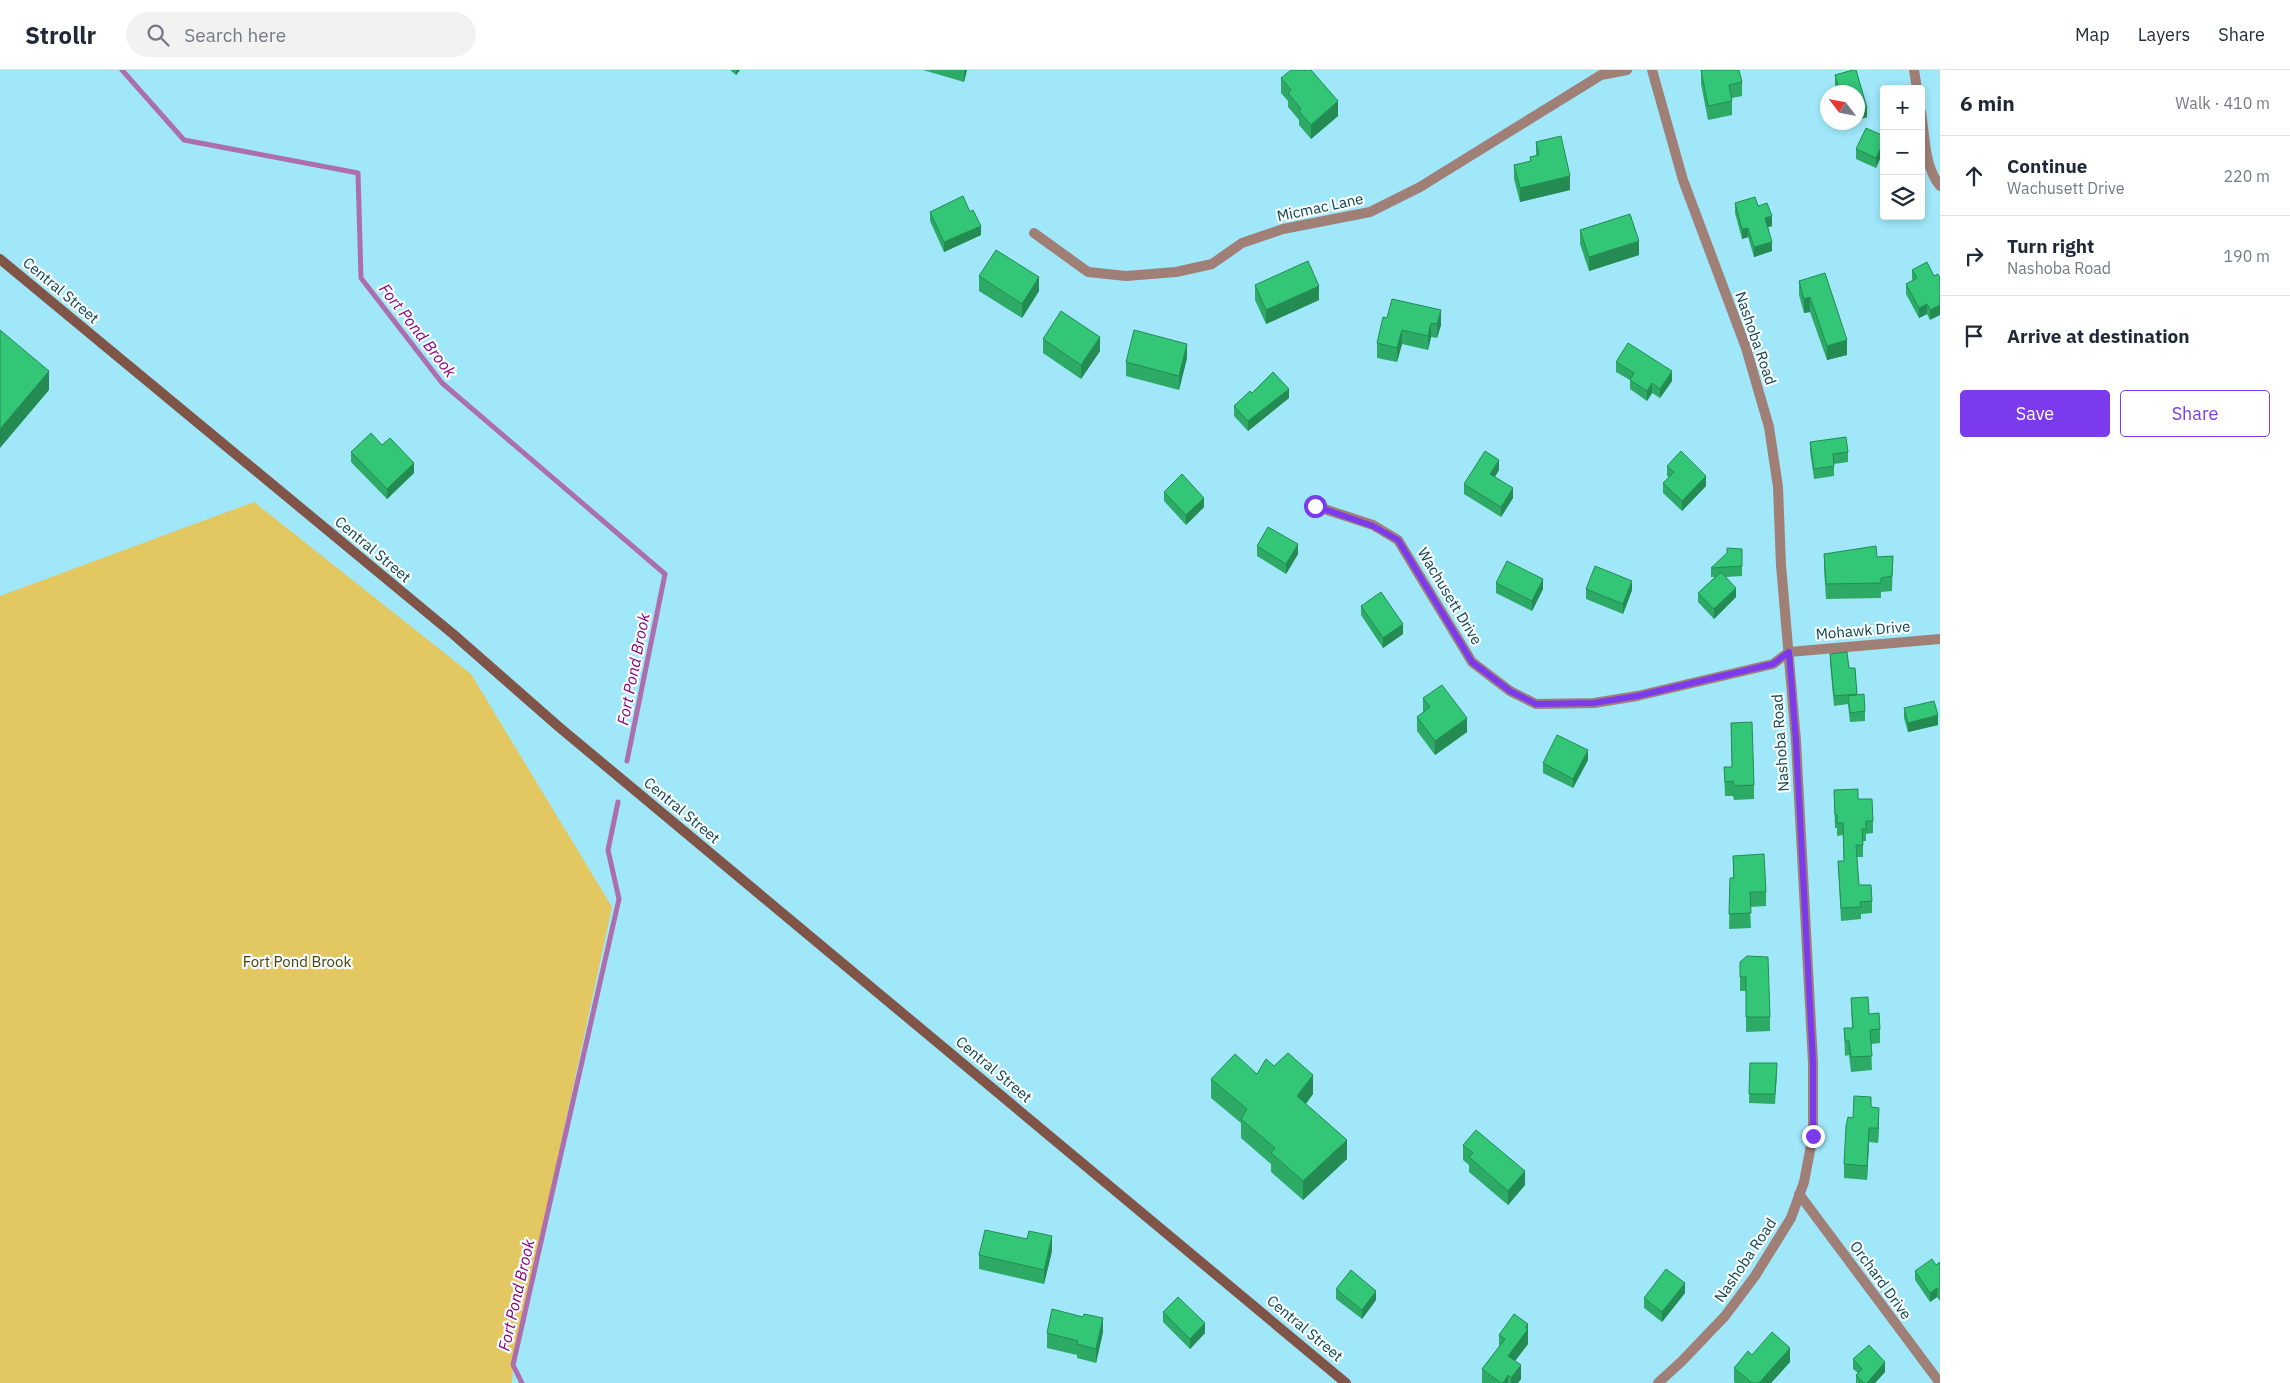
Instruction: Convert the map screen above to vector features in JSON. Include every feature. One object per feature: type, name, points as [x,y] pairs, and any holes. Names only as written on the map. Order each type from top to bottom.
[{"type":"street","name":"Micmac Lane","points":[[1034,233],[1088,272],[1126,276],[1176,272],[1212,264],[1242,243],[1283,229],[1370,212],[1420,187],[1601,75],[1627,70]]},
{"type":"street","name":"Nashoba Road","points":[[1652,70],[1683,180],[1746,348],[1769,427],[1778,487],[1781,565],[1796,741],[1813,1063],[1813,1136],[1799,1194],[1791,1218],[1755,1276],[1705,1338],[1658,1383]]},
{"type":"street","points":[[1914,70],[1917,85]]},
{"type":"street","points":[[1923,130],[1926,150],[1934,180],[1940,186]]},
{"type":"street","name":"Central Street","points":[[0,259],[453,634],[559,727],[1346,1383]]},
{"type":"street","name":"Wachusett Drive","points":[[1315,506],[1373,526],[1398,540],[1472,662],[1510,691],[1536,704],[1594,703],[1637,696],[1773,664],[1789,652]]},
{"type":"street","name":"Mohawk Drive","points":[[1789,652],[1940,639]]},
{"type":"street","name":"Orchard Drive","points":[[1799,1194],[1940,1383]]},
{"type":"green space","name":"Fort Pond Brook","points":[[254,502],[471,674],[612,907],[513,1365],[512,1383],[0,1383],[0,596]]},
{"type":"building","points":[[1291,70],[1311,70],[1338,101],[1311,125],[1299,111],[1301,109],[1288,93],[1291,90],[1281,78]]},
{"type":"building","points":[[1701,70],[1739,70],[1742,82],[1729,85],[1732,101],[1708,106]]},
{"type":"building","points":[[1856,70],[1860,85],[1838,85],[1835,75]]},
{"type":"building","points":[[1866,128],[1880,134],[1880,150],[1876,158],[1856,149]]},
{"type":"building","points":[[1561,136],[1570,176],[1520,188],[1514,165],[1531,161],[1530,157],[1539,155],[1536,142]]},
{"type":"building","points":[[963,196],[970,212],[973,210],[981,226],[944,242],[930,212]]},
{"type":"building","points":[[1755,197],[1758,206],[1767,203],[1772,216],[1765,218],[1772,242],[1754,247],[1748,228],[1742,229],[1735,203]]},
{"type":"building","points":[[1630,214],[1639,241],[1589,257],[1580,230]]},
{"type":"building","points":[[996,250],[1039,277],[1022,304],[979,276]]},
{"type":"building","points":[[1308,261],[1319,286],[1266,310],[1255,285]]},
{"type":"building","points":[[1927,262],[1934,276],[1938,274],[1940,278],[1940,305],[1930,310],[1927,304],[1919,308],[1906,284],[1917,278],[1912,270]]},
{"type":"building","points":[[1825,273],[1847,340],[1827,346],[1810,297],[1804,299],[1799,281]]},
{"type":"building","points":[[1392,299],[1441,310],[1437,324],[1431,323],[1428,336],[1402,330],[1397,348],[1377,343],[1383,317],[1387,318]]},
{"type":"building","points":[[1061,311],[1100,337],[1081,365],[1043,339]]},
{"type":"building","points":[[0,330],[49,371],[0,429]]},
{"type":"building","points":[[1134,330],[1187,344],[1179,376],[1126,362]]},
{"type":"building","points":[[1628,343],[1672,371],[1660,389],[1652,383],[1647,391],[1630,380],[1634,373],[1616,362]]},
{"type":"building","points":[[1273,372],[1289,389],[1248,421],[1234,406],[1250,391],[1252,393]]},
{"type":"building","points":[[371,433],[382,445],[390,438],[414,463],[387,489],[351,452]]},
{"type":"building","points":[[1846,437],[1848,452],[1833,454],[1834,466],[1814,469],[1810,442]]},
{"type":"building","points":[[1485,451],[1499,460],[1490,474],[1513,488],[1501,507],[1464,484]]},
{"type":"building","points":[[1681,451],[1706,476],[1682,501],[1663,483],[1674,472],[1667,466]]},
{"type":"building","points":[[1182,474],[1204,498],[1186,515],[1164,492]]},
{"type":"building","points":[[1268,527],[1298,544],[1286,564],[1257,546]]},
{"type":"building","points":[[1876,546],[1877,557],[1893,556],[1892,576],[1881,578],[1881,583],[1826,584],[1824,554]]},
{"type":"building","points":[[1727,548],[1742,549],[1742,566],[1711,568],[1727,553]]},
{"type":"building","points":[[1507,561],[1543,579],[1532,601],[1496,583]]},
{"type":"building","points":[[1595,566],[1632,581],[1623,604],[1586,589]]},
{"type":"building","points":[[1721,572],[1736,588],[1714,609],[1698,593]]},
{"type":"building","points":[[1381,592],[1403,624],[1383,638],[1361,606]]},
{"type":"building","points":[[1847,652],[1849,668],[1855,668],[1857,694],[1834,696],[1830,654]]},
{"type":"building","points":[[1442,685],[1467,718],[1435,741],[1417,717],[1430,707],[1423,698]]},
{"type":"building","points":[[1864,694],[1865,711],[1850,713],[1848,696]]},
{"type":"building","points":[[1934,701],[1938,715],[1908,723],[1904,708]]},
{"type":"building","points":[[1752,722],[1754,785],[1734,786],[1733,781],[1725,782],[1724,767],[1732,767],[1731,723]]},
{"type":"building","points":[[1557,735],[1588,750],[1573,779],[1543,763]]},
{"type":"building","points":[[1858,789],[1858,799],[1872,799],[1873,821],[1866,821],[1866,829],[1862,829],[1863,845],[1856,845],[1859,885],[1871,885],[1872,901],[1860,902],[1861,907],[1841,908],[1838,861],[1844,861],[1843,823],[1837,823],[1834,790]]},
{"type":"building","points":[[1764,854],[1766,892],[1750,892],[1751,913],[1729,914],[1730,878],[1734,878],[1733,856]]},
{"type":"building","points":[[1747,956],[1768,957],[1770,1017],[1746,1017],[1746,977],[1740,977],[1740,962]]},
{"type":"building","points":[[1868,997],[1869,1014],[1879,1013],[1880,1029],[1870,1030],[1872,1056],[1851,1057],[1849,1041],[1845,1041],[1844,1028],[1853,1028],[1851,998]]},
{"type":"building","points":[[1288,1053],[1313,1075],[1297,1096],[1347,1140],[1303,1181],[1271,1153],[1275,1148],[1241,1119],[1247,1109],[1211,1079],[1235,1054],[1257,1074],[1266,1059],[1274,1066]]},
{"type":"building","points":[[1750,1063],[1777,1063],[1775,1094],[1749,1094]]},
{"type":"building","points":[[1854,1096],[1871,1097],[1871,1107],[1879,1108],[1878,1128],[1869,1128],[1867,1166],[1844,1164],[1846,1126],[1848,1117],[1853,1118]]},
{"type":"building","points":[[1476,1130],[1525,1171],[1508,1191],[1469,1157],[1473,1153],[1463,1145]]},
{"type":"building","points":[[985,1230],[1027,1239],[1029,1231],[1052,1236],[1044,1270],[979,1255]]},
{"type":"building","points":[[1932,1259],[1936,1265],[1940,1262],[1940,1291],[1937,1288],[1930,1293],[1915,1271]]},
{"type":"building","points":[[1666,1269],[1685,1283],[1662,1312],[1644,1298]]},
{"type":"building","points":[[1351,1270],[1376,1291],[1362,1310],[1336,1289]]},
{"type":"building","points":[[1178,1297],[1205,1323],[1190,1339],[1163,1312]]},
{"type":"building","points":[[1052,1309],[1083,1317],[1084,1314],[1103,1318],[1096,1349],[1077,1344],[1078,1341],[1047,1333]]},
{"type":"building","points":[[1514,1314],[1528,1324],[1525,1327],[1528,1329],[1508,1356],[1521,1365],[1511,1378],[1508,1375],[1503,1383],[1501,1383],[1482,1369],[1505,1339],[1499,1335]]},
{"type":"building","points":[[1772,1332],[1790,1348],[1759,1383],[1752,1383],[1734,1368],[1748,1351],[1752,1355]]},
{"type":"building","points":[[1869,1345],[1885,1362],[1867,1383],[1864,1383],[1856,1375],[1862,1369],[1853,1359]]},
{"type":"waterway","name":"Fort Pond Brook","points":[[122,70],[184,140],[358,173],[361,278],[442,383],[665,574],[627,761]]},
{"type":"waterway","name":"Fort Pond Brook","points":[[522,1383],[513,1365],[619,899],[608,850],[618,802]]},
{"type":"route","points":[[1315,506],[1373,526],[1398,540],[1472,662],[1510,691],[1536,704],[1594,703],[1637,696],[1773,664],[1789,652],[1796,741],[1802,884],[1813,1063],[1813,1136]]}]
